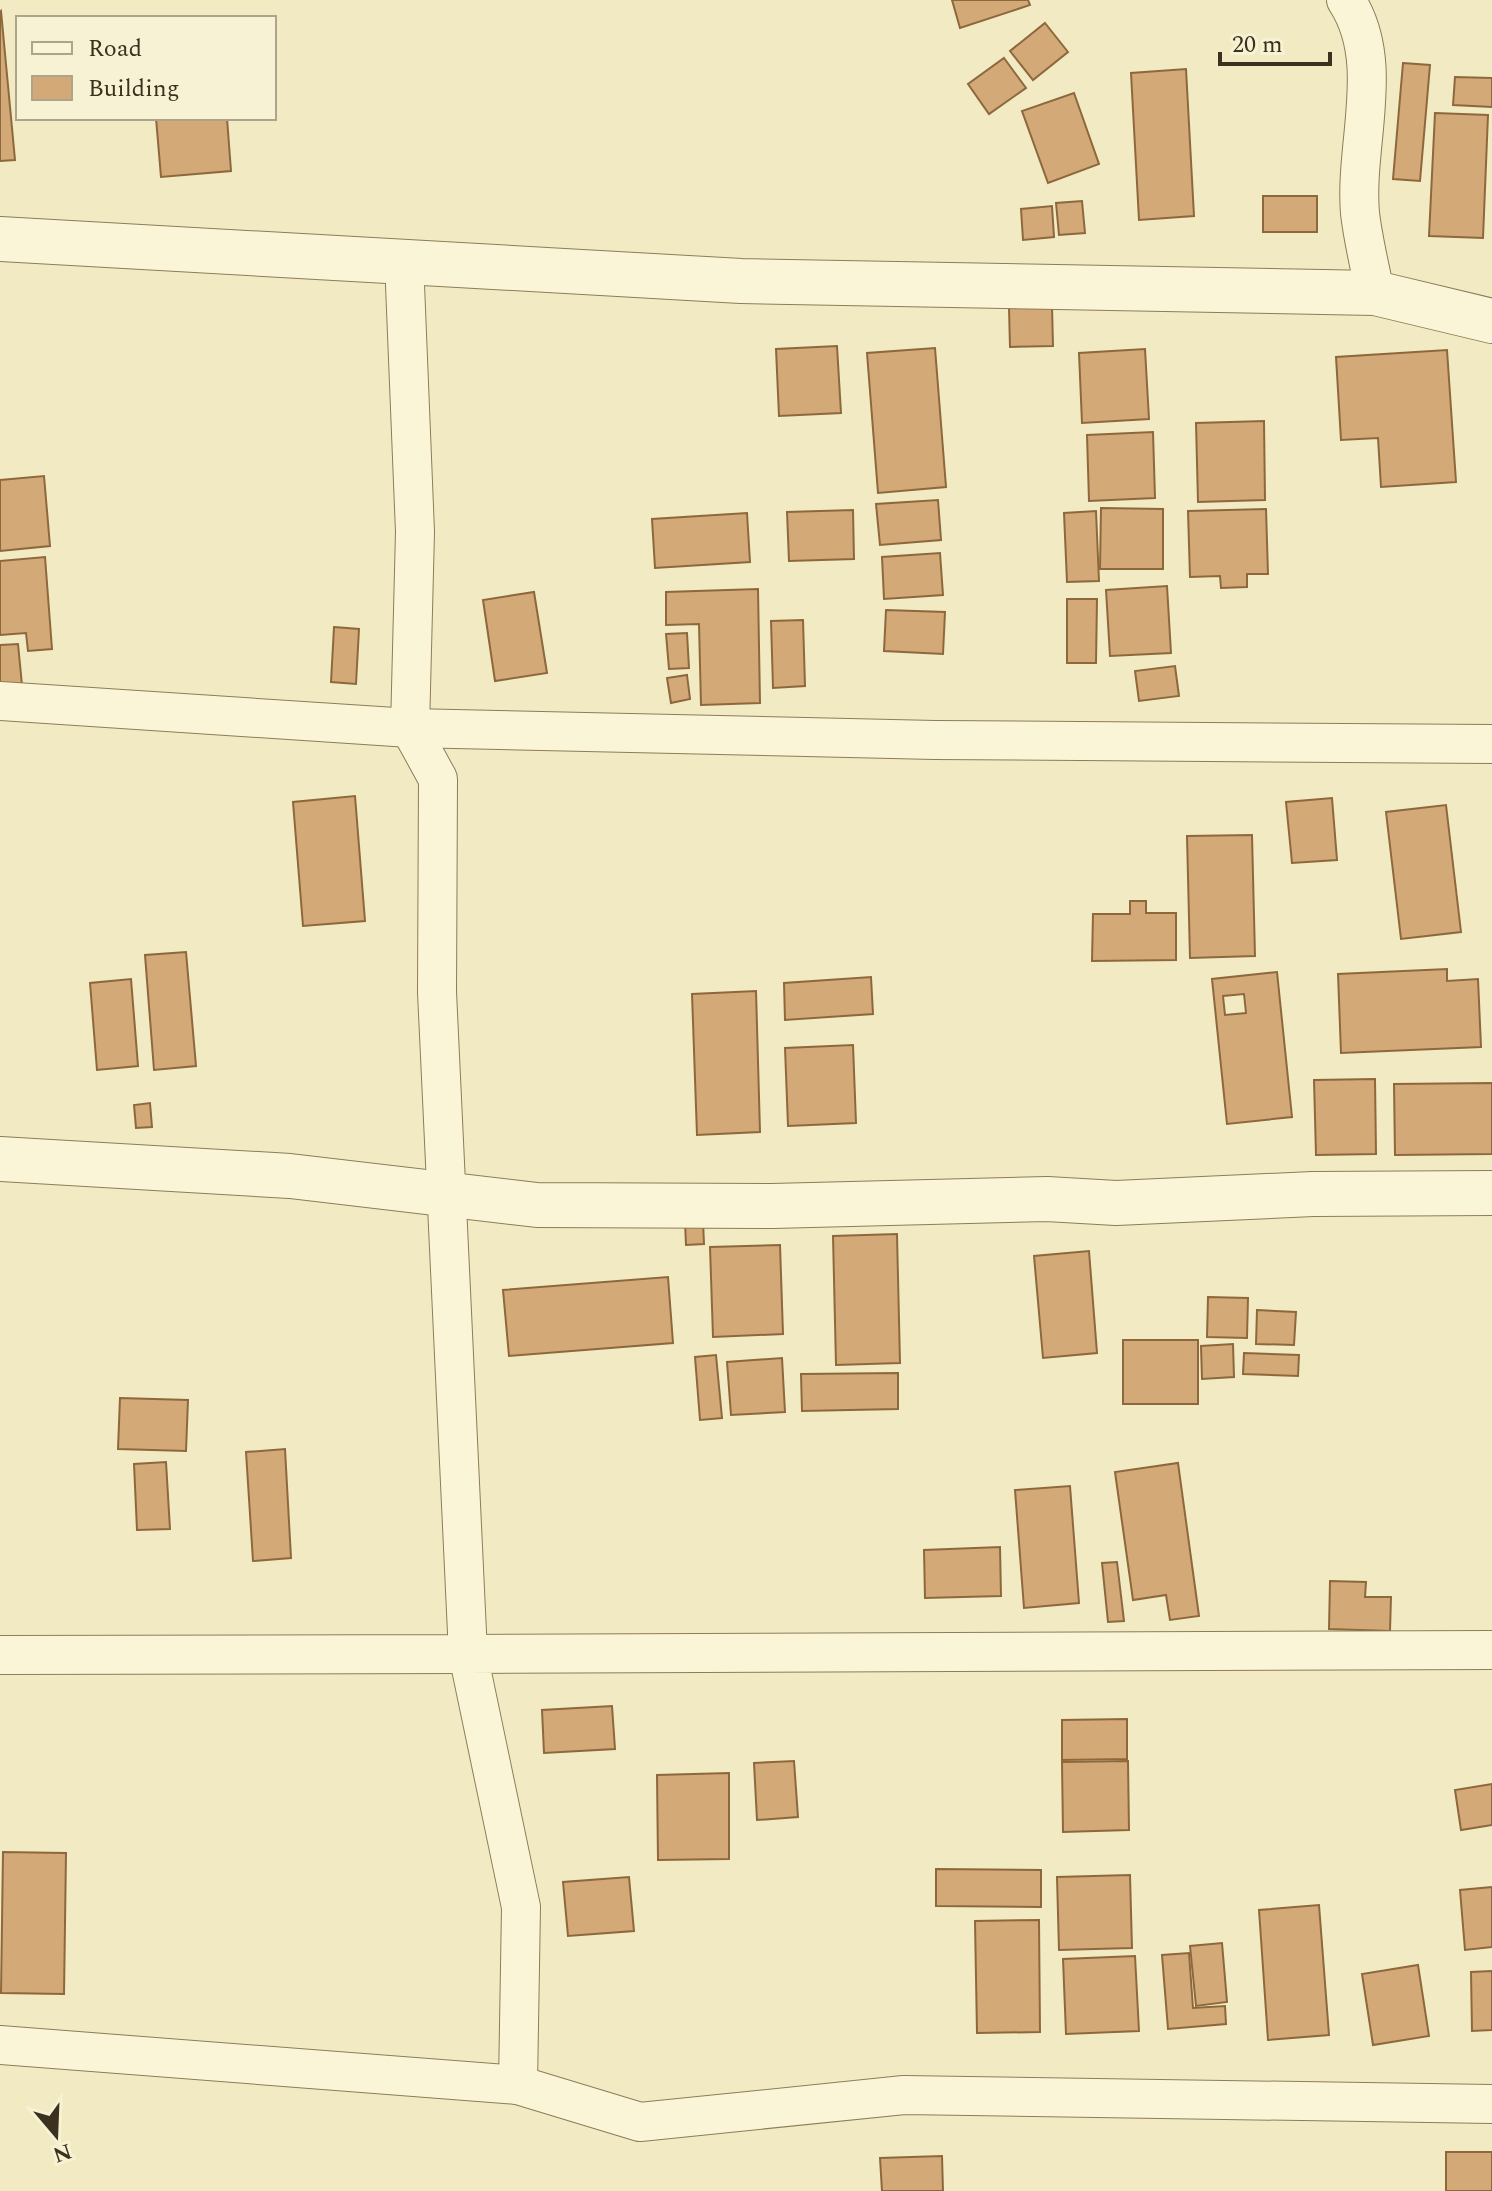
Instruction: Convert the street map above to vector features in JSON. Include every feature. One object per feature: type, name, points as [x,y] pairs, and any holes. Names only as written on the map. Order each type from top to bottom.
[{"type":"street","points":[[1346,0],[1358,18],[1367,55],[1360,212],[1375,293]]},
{"type":"street","points":[[0,239],[741,281],[1375,293],[1492,321]]},
{"type":"street","points":[[404,260],[415,532],[410,728],[438,779],[437,992],[449,1195],[468,1654],[521,1907],[518,2085]]},
{"type":"street","points":[[0,701],[410,728],[935,740],[1492,744]]},
{"type":"street","points":[[0,1159],[290,1176],[537,1205],[772,1206],[1047,1199],[1116,1203],[1313,1194],[1492,1193]]},
{"type":"street","points":[[0,1655],[1492,1650]]},
{"type":"street","points":[[0,2045],[518,2085],[640,2122],[904,2095],[1492,2104]]},
{"type":"building","points":[[952,0],[1028,0],[1030,5],[960,28]]},
{"type":"building","points":[[0,12],[15,160],[0,161]]},
{"type":"building","points":[[1045,23],[1068,52],[1033,80],[1010,51]]},
{"type":"building","points":[[1004,58],[1026,88],[989,114],[968,84]]},
{"type":"building","points":[[1403,63],[1430,65],[1420,181],[1393,179]]},
{"type":"building","points":[[1186,69],[1194,216],[1139,220],[1131,73]]},
{"type":"building","points":[[1455,77],[1492,78],[1492,107],[1453,105]]},
{"type":"building","points":[[1074,93],[1099,164],[1048,183],[1022,111]]},
{"type":"building","points":[[1435,113],[1488,115],[1483,238],[1429,236]]},
{"type":"building","points":[[156,120],[227,120],[231,171],[161,177]]},
{"type":"building","points":[[1263,196],[1317,196],[1317,232],[1263,232]]},
{"type":"building","points":[[1082,201],[1085,233],[1059,235],[1056,203]]},
{"type":"building","points":[[1052,206],[1054,237],[1023,240],[1021,209]]},
{"type":"building","points":[[1052,306],[1053,346],[1010,347],[1009,308]]},
{"type":"building","points":[[837,346],[841,413],[779,416],[776,349]]},
{"type":"building","points":[[935,348],[946,487],[878,493],[867,353]]},
{"type":"building","points":[[1145,349],[1149,419],[1082,423],[1079,353]]},
{"type":"building","points":[[1447,350],[1456,482],[1381,487],[1378,438],[1341,440],[1336,357]]},
{"type":"building","points":[[1264,421],[1265,500],[1198,502],[1196,423]]},
{"type":"building","points":[[1153,432],[1155,498],[1089,501],[1087,435]]},
{"type":"building","points":[[44,476],[50,546],[0,551],[0,480]]},
{"type":"building","points":[[938,500],[941,540],[880,545],[876,504]]},
{"type":"building","points":[[1101,508],[1163,509],[1163,569],[1100,569]]},
{"type":"building","points":[[1266,509],[1268,574],[1247,574],[1247,587],[1221,588],[1220,576],[1190,577],[1188,511]]},
{"type":"building","points":[[853,510],[854,559],[789,561],[787,512]]},
{"type":"building","points":[[1096,511],[1099,581],[1067,582],[1064,513]]},
{"type":"building","points":[[747,513],[750,562],[655,568],[652,519]]},
{"type":"building","points":[[940,553],[943,595],[884,599],[882,557]]},
{"type":"building","points":[[45,557],[52,649],[28,651],[26,633],[0,635],[0,561]]},
{"type":"building","points":[[1167,586],[1171,653],[1110,656],[1106,590]]},
{"type":"building","points":[[758,589],[760,703],[701,705],[699,624],[666,625],[666,592]]},
{"type":"building","points":[[534,592],[547,673],[495,681],[483,600]]},
{"type":"building","points":[[1067,599],[1097,599],[1096,663],[1067,663]]},
{"type":"building","points":[[886,610],[945,612],[943,654],[884,651]]},
{"type":"building","points":[[803,620],[805,686],[773,688],[771,621]]},
{"type":"building","points":[[334,627],[359,629],[356,684],[331,682]]},
{"type":"building","points":[[687,633],[689,668],[669,669],[666,634]]},
{"type":"building","points":[[18,644],[22,685],[0,686],[0,645]]},
{"type":"building","points":[[1175,666],[1179,696],[1139,701],[1135,671]]},
{"type":"building","points":[[687,675],[690,699],[671,703],[667,678]]},
{"type":"building","points":[[355,796],[365,921],[303,926],[293,802]]},
{"type":"building","points":[[1332,798],[1337,860],[1292,863],[1286,802]]},
{"type":"building","points":[[1446,805],[1461,932],[1401,939],[1386,812]]},
{"type":"building","points":[[1252,835],[1255,956],[1190,958],[1187,836]]},
{"type":"building","points":[[1130,901],[1146,901],[1146,913],[1176,913],[1176,960],[1092,961],[1093,914],[1130,914]]},
{"type":"building","points":[[186,952],[196,1066],[154,1070],[145,955]]},
{"type":"building","points":[[1447,969],[1447,981],[1478,979],[1481,1047],[1341,1053],[1338,974]]},
{"type":"building","points":[[1277,972],[1292,1117],[1227,1124],[1212,979]],"holes":[[[1244,994],[1246,1013],[1225,1015],[1223,996]]]},
{"type":"building","points":[[871,977],[873,1014],[785,1020],[784,983]]},
{"type":"building","points":[[131,979],[138,1066],[97,1070],[90,983]]},
{"type":"building","points":[[756,991],[760,1132],[697,1135],[692,994]]},
{"type":"building","points":[[853,1045],[856,1123],[788,1126],[785,1048]]},
{"type":"building","points":[[1375,1079],[1376,1154],[1316,1155],[1314,1080]]},
{"type":"building","points":[[1492,1083],[1492,1154],[1395,1155],[1394,1084]]},
{"type":"building","points":[[150,1103],[152,1127],[136,1128],[134,1105]]},
{"type":"building","points":[[703,1221],[704,1244],[686,1245],[685,1222]]},
{"type":"building","points":[[897,1234],[900,1363],[836,1365],[833,1236]]},
{"type":"building","points":[[780,1245],[783,1334],[713,1337],[710,1247]]},
{"type":"building","points":[[1089,1251],[1097,1353],[1043,1358],[1034,1256]]},
{"type":"building","points":[[668,1277],[673,1343],[509,1356],[503,1290]]},
{"type":"building","points":[[1208,1297],[1248,1298],[1247,1338],[1207,1337]]},
{"type":"building","points":[[1257,1310],[1296,1312],[1294,1345],[1256,1344]]},
{"type":"building","points":[[1123,1340],[1198,1340],[1198,1404],[1123,1404]]},
{"type":"building","points":[[1233,1344],[1234,1377],[1202,1379],[1201,1346]]},
{"type":"building","points":[[1244,1353],[1299,1355],[1298,1376],[1243,1374]]},
{"type":"building","points":[[716,1355],[722,1418],[700,1420],[695,1357]]},
{"type":"building","points":[[782,1358],[785,1412],[731,1415],[727,1362]]},
{"type":"building","points":[[898,1373],[898,1409],[802,1411],[801,1374]]},
{"type":"building","points":[[120,1398],[188,1400],[186,1451],[118,1449]]},
{"type":"building","points":[[285,1449],[291,1558],[253,1561],[246,1452]]},
{"type":"building","points":[[166,1462],[170,1529],[137,1530],[134,1464]]},
{"type":"building","points":[[1178,1463],[1199,1616],[1170,1620],[1166,1595],[1133,1600],[1115,1472]]},
{"type":"building","points":[[1070,1486],[1079,1603],[1024,1608],[1015,1490]]},
{"type":"building","points":[[1000,1547],[1001,1596],[925,1598],[924,1550]]},
{"type":"building","points":[[1117,1562],[1124,1621],[1108,1622],[1102,1563]]},
{"type":"building","points":[[1330,1581],[1366,1582],[1365,1597],[1391,1597],[1390,1631],[1329,1629]]},
{"type":"building","points":[[612,1706],[615,1749],[544,1753],[542,1710]]},
{"type":"building","points":[[1127,1719],[1127,1759],[1062,1760],[1062,1720]]},
{"type":"building","points":[[794,1761],[798,1817],[757,1820],[754,1763]]},
{"type":"building","points":[[1128,1761],[1129,1830],[1063,1832],[1062,1762]]},
{"type":"building","points":[[729,1773],[729,1859],[658,1860],[657,1775]]},
{"type":"building","points":[[1492,1784],[1492,1825],[1461,1830],[1455,1790]]},
{"type":"building","points":[[3,1852],[66,1853],[64,1994],[1,1993]]},
{"type":"building","points":[[936,1869],[1041,1870],[1041,1907],[936,1906]]},
{"type":"building","points":[[1130,1875],[1132,1948],[1059,1950],[1057,1877]]},
{"type":"building","points":[[629,1877],[634,1931],[568,1936],[563,1882]]},
{"type":"building","points":[[1492,1887],[1492,1947],[1465,1950],[1460,1890]]},
{"type":"building","points":[[1319,1905],[1329,2035],[1268,2040],[1259,1910]]},
{"type":"building","points":[[1039,1920],[1040,2032],[977,2033],[975,1921]]},
{"type":"building","points":[[1222,1943],[1227,2002],[1196,2006],[1190,1946]]},
{"type":"building","points":[[1189,1953],[1193,2008],[1225,2006],[1226,2024],[1168,2029],[1162,1955]]},
{"type":"building","points":[[1135,1956],[1139,2031],[1066,2034],[1063,1959]]},
{"type":"building","points":[[1418,1965],[1429,2036],[1373,2045],[1362,1974]]},
{"type":"building","points":[[1492,1971],[1492,2030],[1472,2031],[1471,1972]]},
{"type":"building","points":[[1446,2152],[1492,2152],[1492,2191],[1446,2191]]},
{"type":"building","points":[[942,2156],[943,2191],[882,2191],[880,2158]]}]
